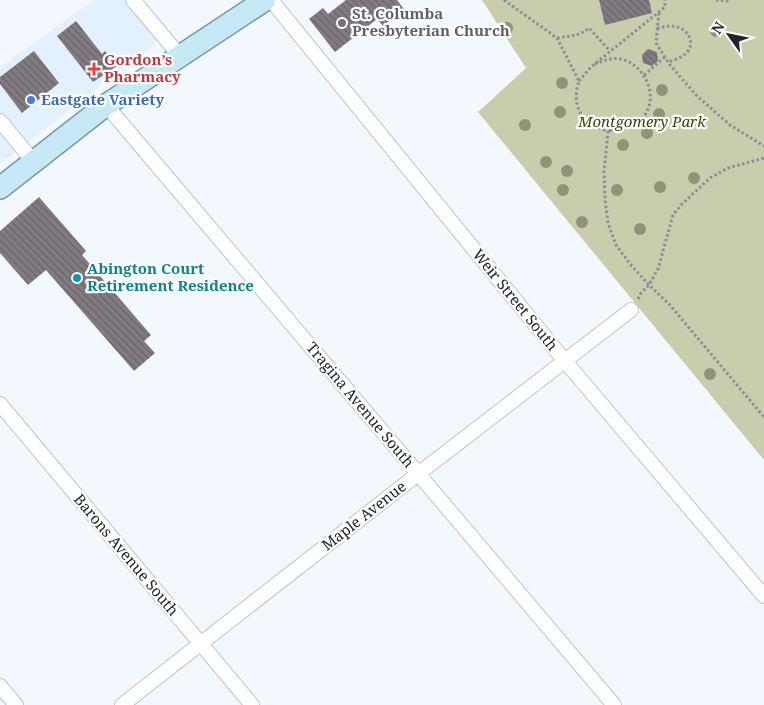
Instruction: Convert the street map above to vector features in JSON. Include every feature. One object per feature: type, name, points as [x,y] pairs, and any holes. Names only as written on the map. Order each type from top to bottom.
[{"type":"main road","points":[[0,188],[106,105],[264,0]]},
{"type":"street","points":[[133,0],[180,56]]},
{"type":"street","name":"Weir Street South","points":[[271,0],[564,360],[764,596]]},
{"type":"street","name":"Tragina Avenue South","points":[[106,105],[614,705]]},
{"type":"street","points":[[0,121],[34,162]]},
{"type":"street","name":"Maple Avenue","points":[[122,705],[564,360],[631,310]]},
{"type":"street","name":"Barons Avenue South","points":[[0,404],[252,705]]},
{"type":"street","points":[[0,686],[16,705]]},
{"type":"path","points":[[504,0],[557,38],[579,80]]},
{"type":"path","points":[[595,64],[608,59],[621,59],[630,62],[644,75],[648,83],[650,100],[646,113],[638,122],[625,129],[608,131],[598,128],[581,114],[576,103],[576,91],[579,80],[595,64],[659,13],[665,7],[665,0]]},
{"type":"path","points":[[716,0],[729,0]]},
{"type":"path","points":[[659,13],[656,43],[668,62],[697,96],[730,125],[764,146]]},
{"type":"path","points":[[657,28],[675,26],[684,29],[689,34],[689,50],[680,58],[668,62]]},
{"type":"path","points":[[557,38],[578,35],[589,28],[610,52]]},
{"type":"path","points":[[644,75],[665,57]]},
{"type":"path","points":[[608,131],[604,172],[605,199],[608,223],[616,245],[649,286],[669,304],[764,417]]},
{"type":"path","points":[[631,310],[641,293],[649,286],[658,269],[673,215],[682,204],[710,178],[728,168],[764,158]]},
{"type":"shaded area","points":[[94,0],[126,0],[157,42],[0,164],[0,67]]},
{"type":"green space","name":"Montgomery Park","points":[[482,0],[764,0],[764,460],[478,112],[526,68]]},
{"type":"building","name":"St. Columba Presbyterian Church","points":[[346,0],[397,0],[404,9],[383,26],[377,19],[335,52],[309,19],[323,8],[328,14]]},
{"type":"building","points":[[599,0],[649,0],[652,13],[605,25]]},
{"type":"building","points":[[76,21],[102,54],[105,51],[117,66],[93,82],[57,36]]},
{"type":"building","points":[[648,49],[657,52],[658,61],[652,66],[643,63],[642,55]]},
{"type":"building","points":[[34,51],[59,83],[22,113],[0,84],[0,77]]},
{"type":"building","name":"Abington Court Retirement Residence","points":[[39,197],[86,251],[82,255],[151,335],[144,341],[155,353],[134,371],[46,270],[28,285],[0,253],[0,231]]},
{"type":"place","name":"St. Columba Presbyterian Church","points":[[342,23]]},
{"type":"place","name":"Gordon’s Pharmacy","points":[[94,69]]},
{"type":"place","name":"Eastgate Variety","points":[[31,100]]},
{"type":"place","name":"Abington Court Retirement Residence","points":[[77,278]]}]
